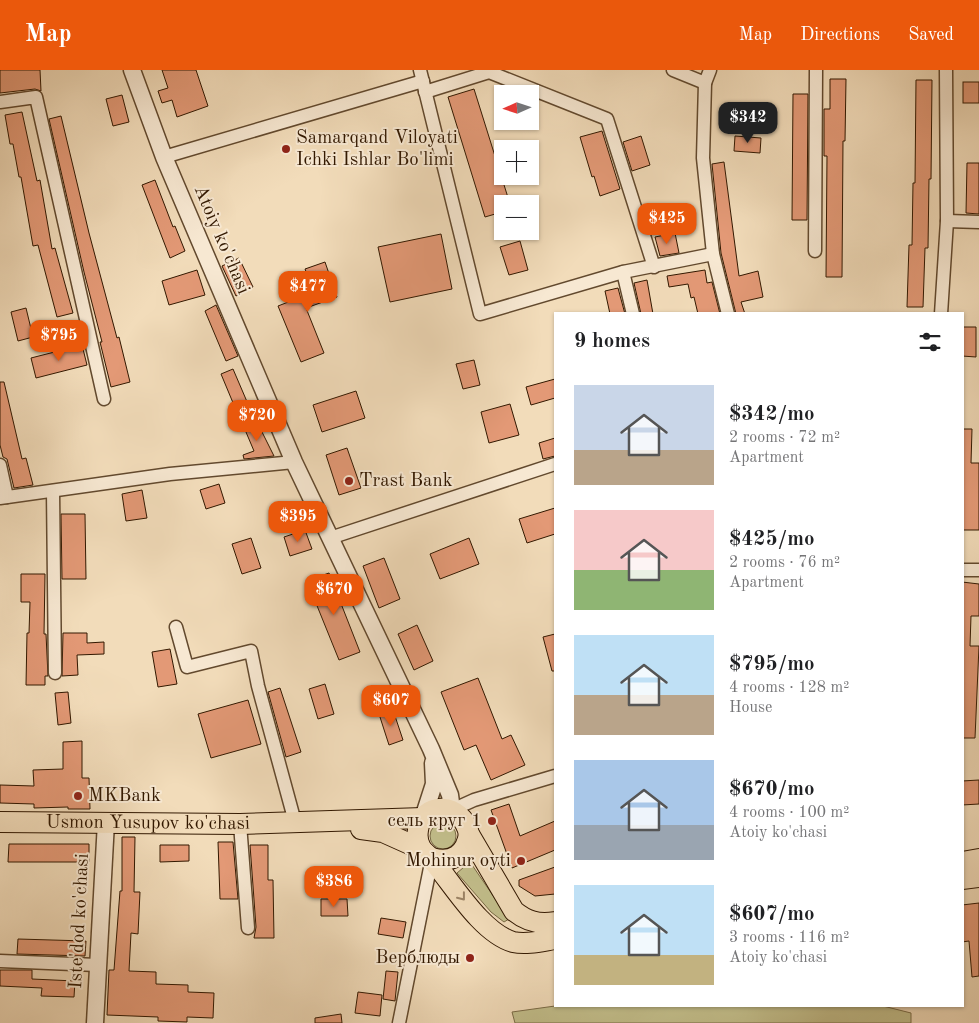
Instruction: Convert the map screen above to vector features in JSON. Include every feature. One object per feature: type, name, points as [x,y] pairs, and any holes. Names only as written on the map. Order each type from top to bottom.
[{"type":"main road","points":[[427,854],[440,861],[449,860],[464,850],[468,843],[467,824],[461,816],[452,810],[436,809],[429,813],[423,818],[418,828],[417,839],[427,854],[480,920],[499,935],[514,942],[523,943],[553,928]]},
{"type":"main road","name":"Usmon Yusupov ko'chasi","points":[[0,822],[240,824],[423,818]]},
{"type":"main road","name":"Usmon Yusupov ko'chasi","points":[[295,822],[383,832],[427,854]]},
{"type":"main road","points":[[469,834],[514,911],[526,920],[553,928]]},
{"type":"main road","points":[[964,862],[979,859]]},
{"type":"main road","points":[[964,879],[979,877]]},
{"type":"street","name":"Atoiy ko'chasi","points":[[132,70],[164,157],[294,462],[431,749],[450,795],[452,810]]},
{"type":"street","points":[[673,70],[705,83]]},
{"type":"street","points":[[710,70],[705,83],[703,158],[713,254],[728,312]]},
{"type":"street","points":[[815,251],[816,70]]},
{"type":"street","points":[[941,312],[947,221],[946,70]]},
{"type":"street","points":[[164,157],[423,81],[489,72],[607,120],[654,267]]},
{"type":"street","points":[[423,81],[480,314],[623,272],[713,254]]},
{"type":"street","points":[[0,102],[36,97],[104,399]]},
{"type":"street","points":[[947,221],[979,222]]},
{"type":"street","points":[[623,272],[633,312]]},
{"type":"street","points":[[0,465],[4,497],[170,474],[294,462]]},
{"type":"street","points":[[330,538],[554,464]]},
{"type":"street","points":[[53,491],[55,672]]},
{"type":"street","points":[[964,570],[979,570]]},
{"type":"street","points":[[176,628],[187,667],[251,651],[258,686],[295,822]]},
{"type":"street","name":"Atoiy ko'chasi","points":[[423,818],[434,784],[435,774],[431,749]]},
{"type":"street","points":[[452,810],[474,800],[554,776]]},
{"type":"street","name":"Iste'dod ko'chasi","points":[[94,1023],[106,822]]},
{"type":"street","points":[[240,824],[248,928]]},
{"type":"street","points":[[399,1023],[427,854]]},
{"type":"street","points":[[0,961],[97,965]]},
{"type":"shaded area","points":[[443,823],[452,827],[456,836],[452,845],[443,849],[434,845],[430,836],[434,827]]},
{"type":"shaded area","points":[[470,862],[509,919],[504,922],[491,912],[457,873]]},
{"type":"shaded area","points":[[554,1006],[887,1007],[911,1013],[911,1023],[515,1023],[512,1012]]},
{"type":"building","points":[[0,70],[40,70],[41,91],[35,89],[0,93]]},
{"type":"building","points":[[162,70],[196,70],[208,106],[177,117],[172,100],[162,103],[158,91],[168,88]]},
{"type":"building","points":[[830,79],[846,79],[845,141],[843,141],[842,277],[826,277],[827,156],[824,156],[824,109],[830,109]]},
{"type":"building","points":[[916,80],[932,80],[931,179],[929,179],[928,248],[925,248],[923,307],[907,307],[909,245],[912,245],[913,183],[915,183]]},
{"type":"building","points":[[963,82],[979,82],[979,103],[963,103]]},
{"type":"building","points":[[474,89],[494,153],[494,185],[504,185],[507,195],[494,195],[494,214],[485,217],[448,97]]},
{"type":"building","points":[[793,94],[808,94],[807,220],[792,220]]},
{"type":"building","points":[[122,95],[129,122],[113,126],[106,99]]},
{"type":"building","points":[[22,112],[37,181],[40,180],[52,249],[55,248],[73,313],[57,317],[38,245],[33,246],[21,177],[19,177],[13,144],[10,144],[5,115]]},
{"type":"building","points":[[61,116],[89,233],[130,382],[111,387],[49,119]]},
{"type":"building","points":[[602,131],[620,189],[600,196],[580,137]]},
{"type":"building","points":[[641,136],[650,165],[632,171],[623,142]]},
{"type":"building","points":[[735,136],[761,138],[760,153],[734,151]]},
{"type":"building","points":[[724,162],[739,276],[758,271],[763,297],[741,302],[744,312],[736,312],[721,253],[712,164]]},
{"type":"building","points":[[967,163],[979,163],[979,214],[966,213]]},
{"type":"building","points":[[155,180],[173,227],[175,226],[185,251],[170,258],[142,185]]},
{"type":"building","points":[[675,233],[679,253],[660,256],[655,237]]},
{"type":"building","points":[[441,234],[452,289],[390,302],[378,247]]},
{"type":"building","points":[[520,241],[528,270],[509,275],[500,247]]},
{"type":"building","points":[[239,258],[253,287],[236,296],[222,266]]},
{"type":"building","points":[[325,262],[337,297],[306,308],[324,353],[301,362],[278,306],[314,292],[305,269]]},
{"type":"building","points":[[197,270],[205,295],[169,305],[162,281]]},
{"type":"building","points":[[705,270],[707,283],[712,282],[720,312],[698,312],[694,297],[691,298],[688,284],[669,287],[667,276]]},
{"type":"building","points":[[647,280],[653,312],[641,312],[634,283]]},
{"type":"building","points":[[618,288],[624,312],[610,312],[605,291]]},
{"type":"building","points":[[216,305],[238,356],[226,361],[205,311]]},
{"type":"building","points":[[26,308],[33,337],[18,341],[11,312]]},
{"type":"building","points":[[964,327],[976,327],[976,357],[964,356]]},
{"type":"building","points":[[82,345],[87,365],[36,378],[31,358]]},
{"type":"building","points":[[474,360],[480,385],[463,389],[456,364]]},
{"type":"building","points":[[233,369],[248,404],[236,410],[221,374]]},
{"type":"building","points":[[554,379],[554,398],[531,405],[526,387]]},
{"type":"building","points":[[0,382],[4,382],[22,459],[26,458],[33,485],[14,488],[7,459],[3,457],[0,445]]},
{"type":"building","points":[[356,391],[365,418],[322,432],[313,405]]},
{"type":"building","points":[[510,404],[519,435],[489,443],[481,412]]},
{"type":"building","points":[[257,422],[274,456],[244,459],[243,455],[254,451],[243,425]]},
{"type":"building","points":[[964,429],[972,429],[971,463],[979,463],[979,530],[964,530]]},
{"type":"building","points":[[554,438],[554,456],[543,459],[539,443]]},
{"type":"building","points":[[347,448],[361,488],[339,495],[326,455]]},
{"type":"building","points":[[219,484],[225,503],[206,509],[200,490]]},
{"type":"building","points":[[142,490],[147,518],[126,521],[122,494]]},
{"type":"building","points":[[554,508],[554,534],[527,543],[519,519]]},
{"type":"building","points":[[61,514],[85,514],[86,579],[62,579]]},
{"type":"building","points":[[305,530],[312,549],[290,556],[284,537]]},
{"type":"building","points":[[251,538],[261,568],[242,574],[232,544]]},
{"type":"building","points":[[469,538],[479,564],[440,579],[430,554]]},
{"type":"building","points":[[384,558],[400,599],[379,608],[363,566]]},
{"type":"building","points":[[329,573],[360,652],[339,660],[307,581]]},
{"type":"building","points":[[21,574],[45,574],[44,634],[46,634],[48,676],[45,676],[45,685],[26,685],[27,633],[29,633],[30,602],[21,602]]},
{"type":"building","points":[[964,582],[979,584],[979,616],[971,616],[970,646],[979,646],[975,738],[964,738]]},
{"type":"building","points":[[417,625],[433,661],[414,670],[398,634]]},
{"type":"building","points":[[63,633],[87,633],[87,643],[104,642],[104,654],[77,655],[78,675],[62,676]]},
{"type":"building","points":[[554,634],[554,671],[552,671],[543,637]]},
{"type":"building","points":[[170,649],[177,684],[158,687],[152,652]]},
{"type":"building","points":[[478,678],[502,739],[511,735],[525,765],[491,780],[476,745],[464,750],[441,692]]},
{"type":"building","points":[[325,684],[334,714],[318,719],[309,689]]},
{"type":"building","points":[[280,688],[301,752],[286,757],[268,692]]},
{"type":"building","points":[[68,692],[71,723],[58,725],[55,693]]},
{"type":"building","points":[[248,700],[261,744],[211,758],[198,714]]},
{"type":"building","points":[[393,710],[403,740],[389,745],[379,714]]},
{"type":"building","points":[[82,741],[82,778],[89,778],[90,809],[68,809],[68,807],[34,808],[34,804],[0,803],[0,785],[34,786],[33,770],[63,769],[63,742]]},
{"type":"building","points":[[979,780],[979,804],[964,805],[964,781]]},
{"type":"building","points":[[509,804],[520,836],[554,821],[554,850],[512,868],[491,810]]},
{"type":"building","points":[[122,837],[135,837],[134,892],[140,892],[138,934],[131,933],[129,971],[156,972],[156,984],[188,985],[188,992],[214,993],[213,1018],[187,1017],[187,1022],[158,1021],[158,1017],[107,1015],[109,970],[114,970],[120,891],[122,891]]},
{"type":"building","points":[[218,842],[233,842],[238,899],[220,899]]},
{"type":"building","points":[[9,844],[89,844],[89,862],[8,862]]},
{"type":"building","points":[[160,845],[189,845],[189,861],[160,862]]},
{"type":"building","points":[[250,845],[268,845],[268,880],[273,880],[274,938],[254,938],[256,927]]},
{"type":"building","points":[[554,867],[554,894],[535,896],[519,886],[519,880]]},
{"type":"building","points":[[321,899],[347,899],[348,916],[321,916]]},
{"type":"building","points":[[979,903],[979,976],[972,977],[969,941],[964,942],[964,905]]},
{"type":"building","points":[[381,918],[406,922],[403,938],[378,934]]},
{"type":"building","points":[[18,939],[86,941],[85,956],[17,954]]},
{"type":"building","points":[[0,970],[32,970],[32,979],[75,981],[74,997],[41,996],[42,988],[0,986]]},
{"type":"building","points":[[386,971],[398,972],[395,1001],[383,999]]},
{"type":"building","points":[[358,992],[382,995],[380,1016],[355,1013]]},
{"type":"building","points":[[341,1014],[342,1023],[315,1023],[315,1018]]},
{"type":"place","name":"Samarqand Viloyati Ichki Ishlar Bo'limi","points":[[286,149]]},
{"type":"place","name":"Trast Bank","points":[[349,481]]},
{"type":"place","name":"MKBank","points":[[78,796]]},
{"type":"place","name":"сель круг 1","points":[[492,821]]},
{"type":"place","name":"Mohinur oyti","points":[[521,861]]},
{"type":"place","name":"Верблюды","points":[[470,958]]}]
